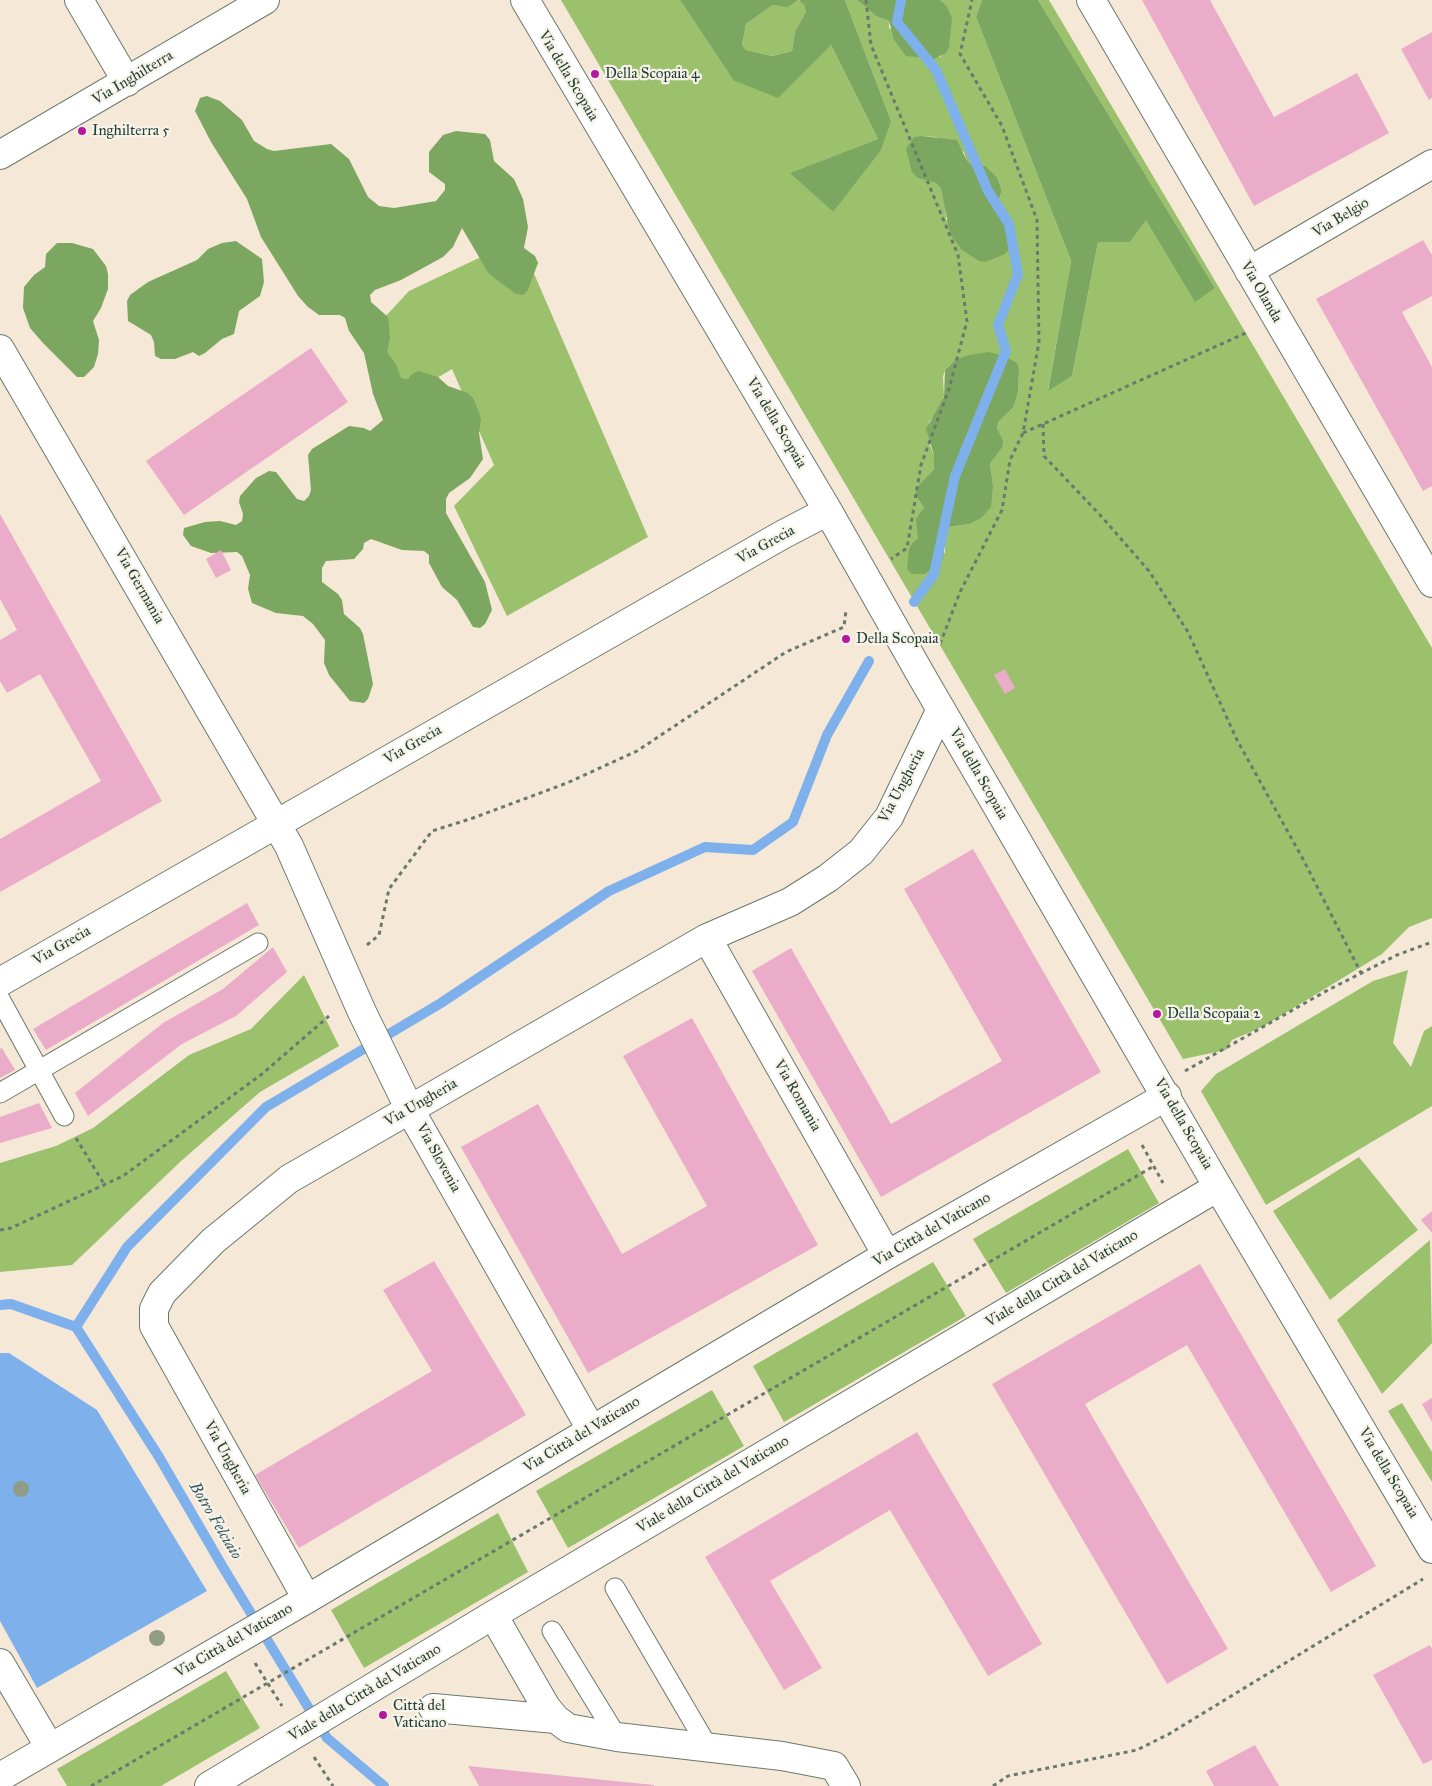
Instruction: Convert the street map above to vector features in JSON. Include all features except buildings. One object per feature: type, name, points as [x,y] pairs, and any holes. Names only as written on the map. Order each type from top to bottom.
[{"type":"street","points":[[79,0],[127,82]]},
{"type":"street","name":"Via Inghilterra","points":[[0,155],[264,0]]},
{"type":"street","name":"Via Olanda","points":[[1091,0],[1432,583]]},
{"type":"street","name":"Via della Scopaia","points":[[525,3],[828,511],[1218,1186],[1432,1548]]},
{"type":"street","name":"Via Belgio","points":[[1249,271],[1432,164]]},
{"type":"street","name":"Via Germania","points":[[2,356],[276,824]]},
{"type":"street","name":"Via Grecia","points":[[0,982],[828,511]]},
{"type":"street","name":"Via Ungheria","points":[[307,1599],[161,1341],[154,1326],[154,1309],[162,1293],[213,1241],[257,1204],[289,1179],[404,1098],[707,938],[790,902],[828,878],[861,852],[889,817],[941,709]]},
{"type":"street","name":"Via Slovenia","points":[[276,824],[293,854],[362,1012],[404,1098],[591,1430]]},
{"type":"street","name":"Via Romania","points":[[707,938],[888,1255]]},
{"type":"street","name":"Via Città del Vaticano","points":[[0,1777],[50,1748],[248,1645],[274,1618],[888,1255],[1167,1096]]},
{"type":"street","name":"Viale della Città del Vaticano","points":[[209,1786],[493,1615],[1218,1186]]},
{"type":"street","points":[[493,1615],[546,1707],[556,1719],[568,1728],[617,1737],[782,1756],[834,1766],[846,1786]]},
{"type":"street","points":[[0,1663],[50,1748]]},
{"type":"street","points":[[433,1708],[556,1719]]},
{"type":"lane","points":[[0,1093],[258,943]]},
{"type":"lane","points":[[0,999],[64,1116]]},
{"type":"lane","points":[[615,1588],[708,1747]]},
{"type":"lane","points":[[552,1631],[617,1737]]},
{"type":"path","points":[[866,0],[871,45],[958,255],[967,321],[949,390],[921,465],[908,548],[886,562]]},
{"type":"path","points":[[938,650],[960,592],[1002,510],[1010,460],[1023,433],[1039,342],[1037,220],[1002,126],[960,54],[972,0]]},
{"type":"path","points":[[1023,433],[1248,332]]},
{"type":"path","points":[[1043,424],[1044,456],[1101,516],[1149,572],[1188,632],[1237,740],[1304,861],[1361,973]]},
{"type":"path","points":[[365,946],[379,935],[389,889],[432,830],[473,818],[567,783],[637,751],[786,652],[844,627],[846,610]]},
{"type":"path","points":[[1182,1065],[1186,1072],[1328,990],[1397,956],[1432,942]]},
{"type":"path","points":[[0,1230],[11,1228],[123,1176],[262,1074],[329,1016]]},
{"type":"path","points":[[64,1116],[104,1184]]},
{"type":"path","points":[[1140,1142],[1166,1188]]},
{"type":"path","points":[[91,1786],[1154,1166]]},
{"type":"path","points":[[993,1786],[1008,1776],[1137,1750],[1169,1734],[1424,1578]]},
{"type":"path","points":[[248,1645],[285,1711]]},
{"type":"green space","points":[[561,0],[680,0],[733,80],[831,45],[878,139],[791,173],[833,212],[891,121],[845,0],[857,0],[876,16],[889,21],[889,28],[940,57],[949,48],[946,5],[940,0],[982,0],[976,17],[1071,261],[1048,390],[1072,376],[1098,242],[1130,242],[1146,219],[1195,301],[1215,288],[1038,0],[1049,0],[1432,648],[1432,918],[1409,927],[1382,954],[1264,1026],[1232,1040],[1226,1050],[1183,1059]],"holes":[[[922,136],[936,137],[964,152],[966,159],[972,165],[986,166],[997,177],[1002,190],[996,209],[1001,214],[946,220],[945,200],[941,187],[936,183],[917,178],[912,172]],[[955,360],[1019,370],[1018,392],[1014,407],[999,421],[997,428],[1002,448],[990,464],[993,485],[969,524],[949,527],[945,532],[945,553],[913,542],[918,538],[924,508],[916,496],[915,489],[934,469],[934,455],[929,443],[929,422],[938,411],[944,396],[943,377],[945,370]]]},
{"type":"green space","points":[[680,0],[799,0],[845,0],[891,121],[881,150],[833,212],[790,173],[878,139],[831,45],[778,98],[733,80]],"holes":[[[799,0],[804,5],[806,12],[795,31],[792,51],[772,56],[746,50],[742,45],[746,24],[773,5],[787,7]]]},
{"type":"green space","points":[[800,0],[806,12],[795,31],[792,51],[772,56],[746,50],[742,45],[746,24],[773,5],[787,6]]},
{"type":"green space","points":[[857,0],[940,0],[946,5],[952,18],[949,48],[946,53],[934,59],[906,56],[894,40],[889,21],[876,16]]},
{"type":"green space","points":[[982,0],[1038,0],[1215,288],[1195,302],[1146,220],[1130,242],[1098,242],[1072,376],[1048,391],[1071,261],[976,17]]},
{"type":"green space","points":[[207,96],[220,101],[242,120],[254,141],[267,149],[274,151],[331,144],[349,159],[368,197],[379,206],[394,208],[436,201],[445,190],[445,184],[429,172],[429,152],[443,135],[456,131],[485,134],[490,140],[494,161],[514,179],[523,199],[528,227],[524,248],[535,256],[538,263],[528,290],[523,295],[516,294],[489,274],[462,228],[453,247],[443,257],[401,280],[375,290],[370,295],[371,302],[388,317],[390,338],[387,352],[396,364],[401,378],[408,379],[418,371],[438,377],[448,386],[468,393],[473,398],[479,412],[481,420],[479,433],[483,459],[470,478],[449,493],[446,499],[446,513],[485,582],[492,610],[485,624],[480,628],[473,627],[457,600],[442,587],[429,563],[429,555],[424,551],[402,550],[371,539],[364,543],[363,549],[354,559],[326,561],[322,568],[322,582],[338,594],[342,600],[344,614],[360,628],[363,634],[373,684],[368,699],[364,703],[350,701],[329,675],[324,663],[325,640],[313,624],[303,616],[276,613],[252,603],[248,589],[250,575],[242,556],[237,552],[211,553],[191,546],[183,535],[184,528],[205,522],[220,521],[236,525],[242,521],[243,514],[239,502],[240,496],[256,478],[269,471],[276,472],[297,499],[304,501],[309,496],[311,490],[308,455],[312,449],[349,426],[364,428],[370,431],[383,420],[373,394],[364,353],[349,331],[345,318],[340,315],[319,315],[308,307],[298,296],[261,237],[247,199],[211,142],[195,111],[200,98]]},
{"type":"green space","points":[[922,136],[957,140],[966,159],[972,165],[986,166],[997,177],[1002,190],[996,209],[1009,226],[1009,249],[1005,254],[985,262],[979,261],[962,250],[950,234],[941,188],[936,183],[917,178],[912,172],[906,149],[914,137]]},
{"type":"green space","points":[[519,239],[648,537],[507,616],[454,506],[494,465],[452,369],[407,396],[373,330],[409,291]]},
{"type":"green space","points":[[236,241],[262,259],[264,282],[260,296],[239,311],[234,334],[222,339],[199,356],[193,352],[175,359],[161,359],[155,356],[154,342],[151,335],[128,321],[127,301],[130,295],[148,282],[197,260],[208,249],[222,243]]},
{"type":"green space","points":[[57,243],[72,243],[93,249],[106,266],[108,274],[108,289],[101,308],[93,321],[99,340],[98,354],[94,367],[84,377],[77,377],[43,343],[30,328],[23,308],[24,287],[34,275],[45,267],[46,254]]},
{"type":"green space","points":[[989,352],[1004,356],[1017,363],[1019,370],[1018,392],[1014,407],[999,421],[997,428],[1003,441],[1002,448],[990,464],[993,485],[991,507],[981,518],[969,524],[949,527],[945,532],[943,560],[925,574],[912,574],[907,569],[909,549],[918,538],[916,519],[924,508],[916,496],[915,489],[934,469],[934,455],[926,429],[944,397],[945,370],[955,360],[969,355]]},
{"type":"green space","points":[[1408,970],[1393,1043],[1411,1067],[1424,1031],[1432,1026],[1432,1106],[1266,1205],[1201,1091],[1216,1074],[1373,981]]},
{"type":"green space","points":[[304,975],[339,1046],[260,1092],[180,1162],[72,1265],[0,1272],[0,1163],[56,1146],[93,1128],[189,1055],[251,1029]]},
{"type":"green space","points":[[1128,1149],[1159,1203],[1006,1293],[973,1239]]},
{"type":"green space","points":[[1359,1157],[1418,1230],[1330,1300],[1273,1211]]},
{"type":"green space","points":[[1430,1240],[1432,1343],[1382,1394],[1337,1320]]},
{"type":"green space","points":[[933,1262],[966,1316],[784,1422],[753,1366]]},
{"type":"green space","points":[[712,1390],[744,1446],[568,1548],[536,1491]]},
{"type":"green space","points":[[1402,1403],[1432,1452],[1432,1482],[1388,1411]]},
{"type":"green space","points":[[498,1513],[528,1572],[364,1668],[331,1610]]},
{"type":"green space","points":[[226,1671],[260,1728],[161,1786],[67,1786],[57,1769]]},
{"type":"water","points":[[0,1353],[9,1353],[97,1410],[207,1591],[37,1688],[0,1621]]},
{"type":"waterway","points":[[901,0],[897,22],[936,70],[988,191],[1009,224],[1018,274],[998,325],[1006,351],[955,476],[934,574],[914,602]]},
{"type":"waterway","points":[[76,1327],[127,1247],[266,1107],[441,1003],[609,891],[705,847],[753,850],[793,822],[827,735],[869,661]]},
{"type":"waterway","name":"Botro Felciaio","points":[[0,1305],[11,1304],[76,1327],[159,1457],[224,1569],[327,1738],[384,1786]]},
{"type":"place","name":"Della Scopaia 4","points":[[595,74]]},
{"type":"place","name":"Inghilterra 5","points":[[82,131]]},
{"type":"place","name":"Della Scopaia","points":[[846,639]]},
{"type":"place","name":"Della Scopaia 2","points":[[1157,1014]]},
{"type":"place","name":"Città del Vaticano","points":[[383,1715]]}]
